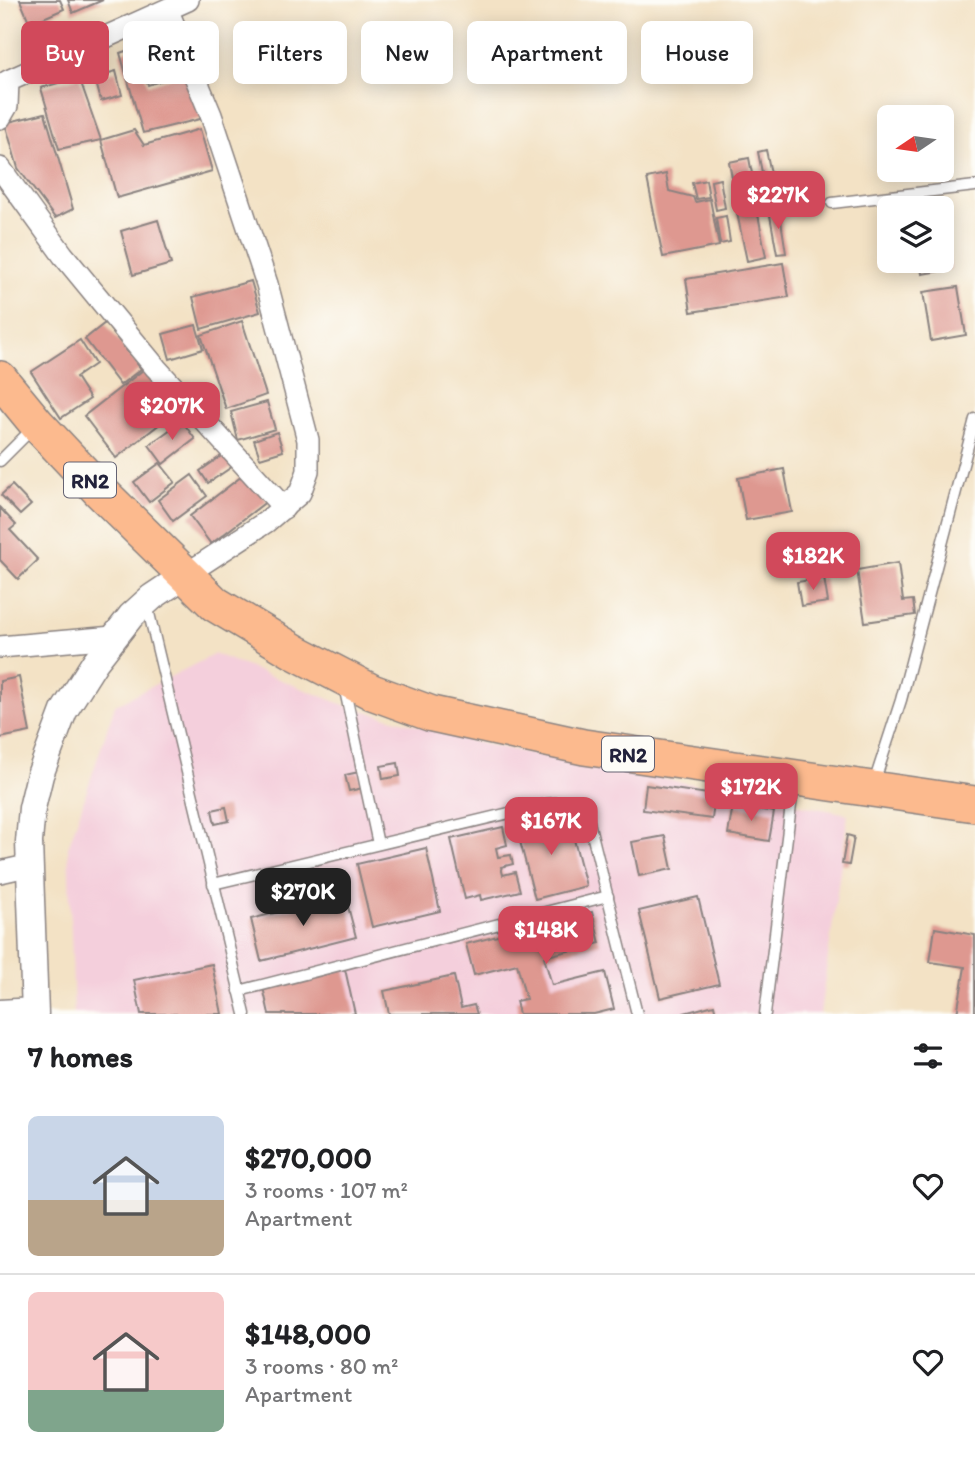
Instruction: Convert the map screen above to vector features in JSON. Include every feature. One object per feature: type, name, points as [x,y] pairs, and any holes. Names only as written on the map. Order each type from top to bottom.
[{"type":"highway","name":"RN2","points":[[0,379],[37,424],[143,536],[215,604],[295,652],[372,692],[432,714],[584,747],[975,804]]},
{"type":"street","points":[[0,118],[7,106],[4,75],[188,0]]},
{"type":"street","points":[[0,1013],[34,1012],[29,842],[32,808],[40,775],[64,710],[113,637],[146,603],[284,508],[300,493],[308,471],[308,440],[267,284],[211,115],[168,10]]},
{"type":"street","points":[[0,168],[64,255],[156,369],[284,508]]},
{"type":"street","points":[[0,647],[113,637]]},
{"type":"street","points":[[0,872],[31,865]]},
{"type":"lane","points":[[832,203],[975,186]]},
{"type":"lane","points":[[873,789],[904,687],[975,419]]},
{"type":"lane","points":[[0,461],[37,424]]},
{"type":"lane","points":[[146,603],[244,1014]]},
{"type":"lane","points":[[342,678],[378,844]]},
{"type":"lane","points":[[765,1014],[794,778]]},
{"type":"lane","points":[[213,884],[561,801],[576,804],[587,814],[637,1014]]},
{"type":"lane","points":[[239,991],[608,896]]},
{"type":"shaded area","points":[[215,654],[344,705],[483,744],[848,814],[820,1014],[74,1014],[68,848],[115,705]]},
{"type":"building","points":[[20,0],[60,0],[64,9],[37,21],[29,21]]},
{"type":"building","points":[[68,0],[103,0],[73,13]]},
{"type":"building","points":[[116,71],[122,95],[101,101],[96,84],[109,84],[109,73]]},
{"type":"building","points":[[55,84],[81,84],[101,140],[59,149],[41,88]]},
{"type":"building","points":[[129,84],[192,84],[204,118],[143,133]]},
{"type":"building","points":[[45,113],[73,209],[55,218],[18,168],[5,123]]},
{"type":"building","points":[[200,129],[212,171],[117,198],[101,140],[134,130],[144,145]]},
{"type":"building","points":[[766,150],[777,201],[768,203],[758,152]]},
{"type":"building","points":[[749,158],[758,205],[738,208],[729,162]]},
{"type":"building","points":[[666,174],[669,191],[693,197],[695,202],[710,199],[719,246],[663,257],[647,178]]},
{"type":"building","points":[[720,179],[725,208],[716,210],[711,181]]},
{"type":"building","points":[[706,180],[709,197],[696,199],[692,183]]},
{"type":"building","points":[[779,208],[786,253],[777,254],[769,210]]},
{"type":"building","points":[[757,209],[766,257],[747,261],[737,213]]},
{"type":"building","points":[[726,216],[730,242],[720,244],[716,218]]},
{"type":"building","points":[[158,220],[171,264],[133,275],[121,231]]},
{"type":"building","points":[[783,263],[789,297],[691,312],[686,279]]},
{"type":"building","points":[[251,281],[260,312],[201,329],[193,297]]},
{"type":"building","points":[[958,287],[966,335],[931,341],[923,292]]},
{"type":"building","points":[[242,321],[266,395],[226,409],[201,335]]},
{"type":"building","points":[[105,323],[141,369],[120,385],[85,339]]},
{"type":"building","points":[[196,325],[203,349],[170,359],[163,334]]},
{"type":"building","points":[[80,340],[95,364],[76,377],[90,399],[61,418],[31,372]]},
{"type":"building","points":[[147,367],[179,409],[116,458],[84,416]]},
{"type":"building","points":[[267,402],[275,429],[238,440],[231,412]]},
{"type":"building","points":[[182,421],[195,439],[163,464],[149,445]]},
{"type":"building","points":[[277,432],[283,451],[260,458],[254,440]]},
{"type":"building","points":[[227,452],[236,464],[208,483],[200,471]]},
{"type":"building","points":[[160,463],[175,482],[149,502],[134,482]]},
{"type":"building","points":[[784,469],[792,512],[746,520],[738,478]]},
{"type":"building","points":[[246,473],[267,501],[211,544],[190,516]]},
{"type":"building","points":[[192,475],[207,496],[173,521],[158,500]]},
{"type":"building","points":[[12,485],[31,505],[20,515],[1,495]]},
{"type":"building","points":[[0,508],[16,525],[10,530],[38,560],[18,579],[0,560]]},
{"type":"building","points":[[898,563],[903,601],[913,600],[915,615],[865,622],[857,570]]},
{"type":"building","points":[[824,578],[828,602],[801,606],[797,582]]},
{"type":"building","points":[[19,677],[30,732],[0,738],[0,681]]},
{"type":"building","points":[[398,763],[400,776],[383,779],[381,766]]},
{"type":"building","points":[[359,772],[363,788],[349,791],[345,775]]},
{"type":"building","points":[[646,785],[715,795],[712,819],[643,810]]},
{"type":"building","points":[[733,805],[774,812],[769,841],[728,834]]},
{"type":"building","points":[[226,807],[229,821],[215,824],[212,810]]},
{"type":"building","points":[[553,816],[555,823],[569,820],[586,886],[535,899],[516,826]]},
{"type":"building","points":[[503,827],[507,845],[496,848],[498,857],[511,855],[513,864],[501,867],[503,875],[515,872],[520,891],[481,900],[480,895],[465,899],[451,839]]},
{"type":"building","points":[[847,835],[854,837],[849,865],[842,864]]},
{"type":"building","points":[[665,836],[672,869],[639,876],[632,842]]},
{"type":"building","points":[[426,848],[440,911],[372,927],[357,864]]},
{"type":"building","points":[[345,895],[356,937],[261,961],[251,919]]},
{"type":"building","points":[[698,897],[719,984],[660,998],[639,911]]},
{"type":"building","points":[[592,912],[600,943],[544,957],[552,985],[605,972],[614,1009],[594,1014],[519,1014],[516,1001],[526,999],[517,964],[474,975],[466,944]]},
{"type":"building","points":[[935,928],[975,935],[975,1014],[957,1014],[965,967],[930,962]]},
{"type":"building","points":[[212,964],[222,1014],[141,1014],[134,980]]},
{"type":"building","points":[[345,969],[355,1014],[269,1014],[263,987]]},
{"type":"building","points":[[454,976],[461,1008],[474,1005],[477,1014],[389,1014],[384,991]]},
{"type":"building","points":[[714,1005],[716,1014],[684,1014],[684,1013]]}]
